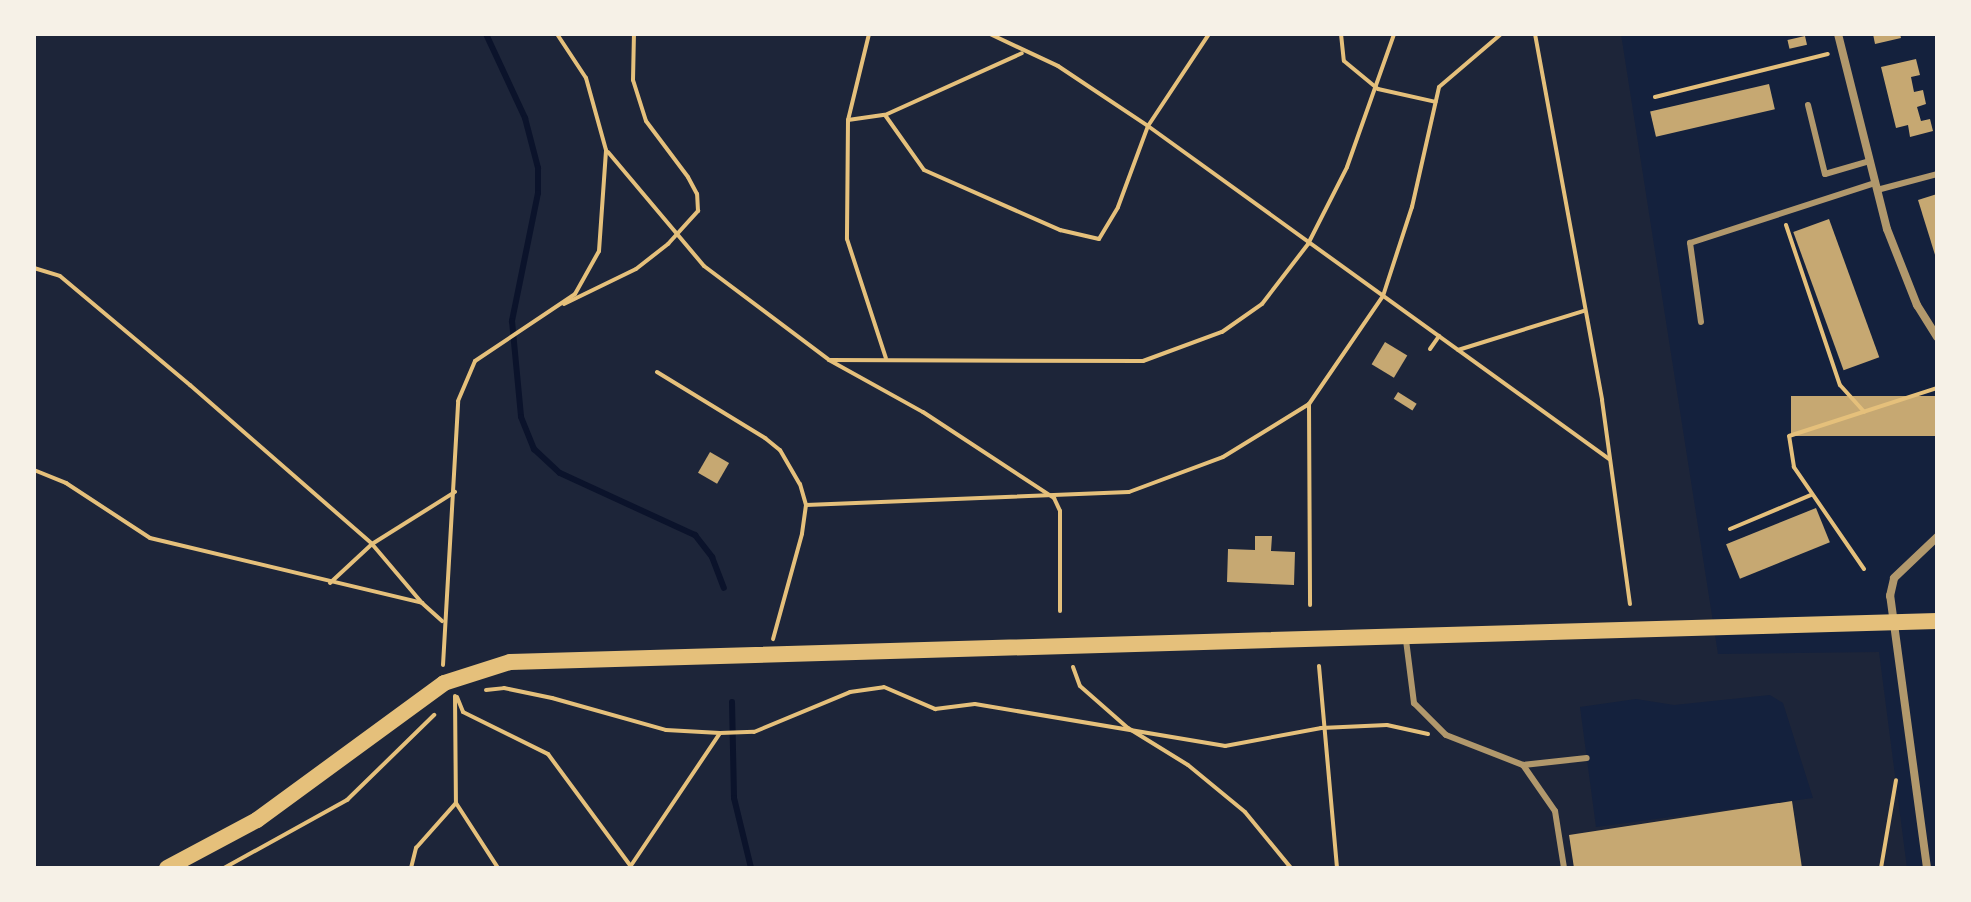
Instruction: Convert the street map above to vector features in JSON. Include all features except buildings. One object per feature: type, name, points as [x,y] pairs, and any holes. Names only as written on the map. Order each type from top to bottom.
[{"type":"main road","points":[[167,868],[257,820],[477,669],[542,658],[1937,621]]},
{"type":"street","points":[[1838,34],[1876,187],[1901,269],[1937,337]]},
{"type":"street","points":[[1927,868],[1890,596],[1894,578],[1937,537]]},
{"type":"lane","points":[[1808,105],[1825,174],[1870,161]]},
{"type":"lane","points":[[1701,322],[1690,243],[1793,210],[1937,174]]},
{"type":"lane","points":[[1406,636],[1414,703],[1446,735],[1523,765],[1587,758]]},
{"type":"lane","points":[[1523,765],[1555,811],[1564,868]]},
{"type":"path","points":[[553,309],[589,277],[599,251],[606,150],[586,78],[557,34]]},
{"type":"path","points":[[498,868],[456,803],[450,688],[442,621],[455,492],[454,427],[475,361],[542,315],[636,269],[677,234],[698,211],[697,194],[646,121],[633,80],[634,34]]},
{"type":"path","points":[[869,34],[848,120],[847,239],[887,360]]},
{"type":"path","points":[[990,34],[1022,53],[1058,66],[1148,126],[1609,459]]},
{"type":"path","points":[[885,115],[924,170],[1060,230],[1099,239],[1118,207],[1148,126],[1209,34]]},
{"type":"path","points":[[1341,34],[1344,61],[1378,89],[1436,102]]},
{"type":"path","points":[[829,360],[1143,361],[1222,332],[1262,304],[1308,244],[1347,167],[1378,89],[1394,34]]},
{"type":"path","points":[[806,505],[1054,498],[1129,492],[1223,457],[1309,404],[1383,296],[1412,207],[1439,87],[1501,34]]},
{"type":"path","points":[[1535,34],[1609,459],[1630,604]]},
{"type":"path","points":[[848,120],[885,115],[1022,53]]},
{"type":"path","points":[[1655,97],[1828,54]]},
{"type":"path","points":[[606,150],[704,266],[829,360],[923,412],[1054,498],[1060,511],[1060,611]]},
{"type":"path","points":[[1793,210],[1793,218],[1784,226],[1840,385],[1864,412]]},
{"type":"path","points":[[34,268],[60,276],[93,302],[372,544],[422,603],[442,621]]},
{"type":"path","points":[[1458,350],[1583,311]]},
{"type":"path","points":[[1430,349],[1439,336]]},
{"type":"path","points":[[657,372],[780,450],[806,505],[770,653]]},
{"type":"path","points":[[1864,569],[1794,467],[1789,436],[1937,388]]},
{"type":"path","points":[[1309,404],[1310,605]]},
{"type":"path","points":[[34,470],[66,483],[150,538],[422,603]]},
{"type":"path","points":[[330,583],[372,544],[455,492]]},
{"type":"path","points":[[1730,529],[1811,495]]},
{"type":"path","points":[[1319,666],[1321,728],[1337,868]]},
{"type":"path","points":[[1073,667],[1080,686],[1128,728],[1188,765],[1245,812],[1291,868]]},
{"type":"path","points":[[479,691],[504,688],[666,730],[720,733],[754,732],[850,692],[884,687],[935,709],[975,704],[1225,746],[1321,728],[1387,725],[1446,735]]},
{"type":"path","points":[[450,688],[467,692]]},
{"type":"path","points":[[450,688],[463,712],[548,754],[631,867],[720,733]]},
{"type":"path","points":[[224,868],[347,800],[450,688]]},
{"type":"path","points":[[1881,868],[1896,780]]},
{"type":"path","points":[[411,868],[416,848],[456,803]]},
{"type":"shaded area","points":[[34,34],[1621,34],[1718,654],[1879,652],[1907,868],[34,868]],"holes":[[[1770,695],[1783,703],[1813,798],[1596,827],[1580,707],[1636,699],[1674,705]]]},
{"type":"waterway","points":[[486,34],[525,118],[538,168],[538,193],[512,321],[521,417],[534,449],[560,473],[695,535],[712,557],[724,588]]},
{"type":"waterway","points":[[732,702],[734,798],[751,868]]}]
